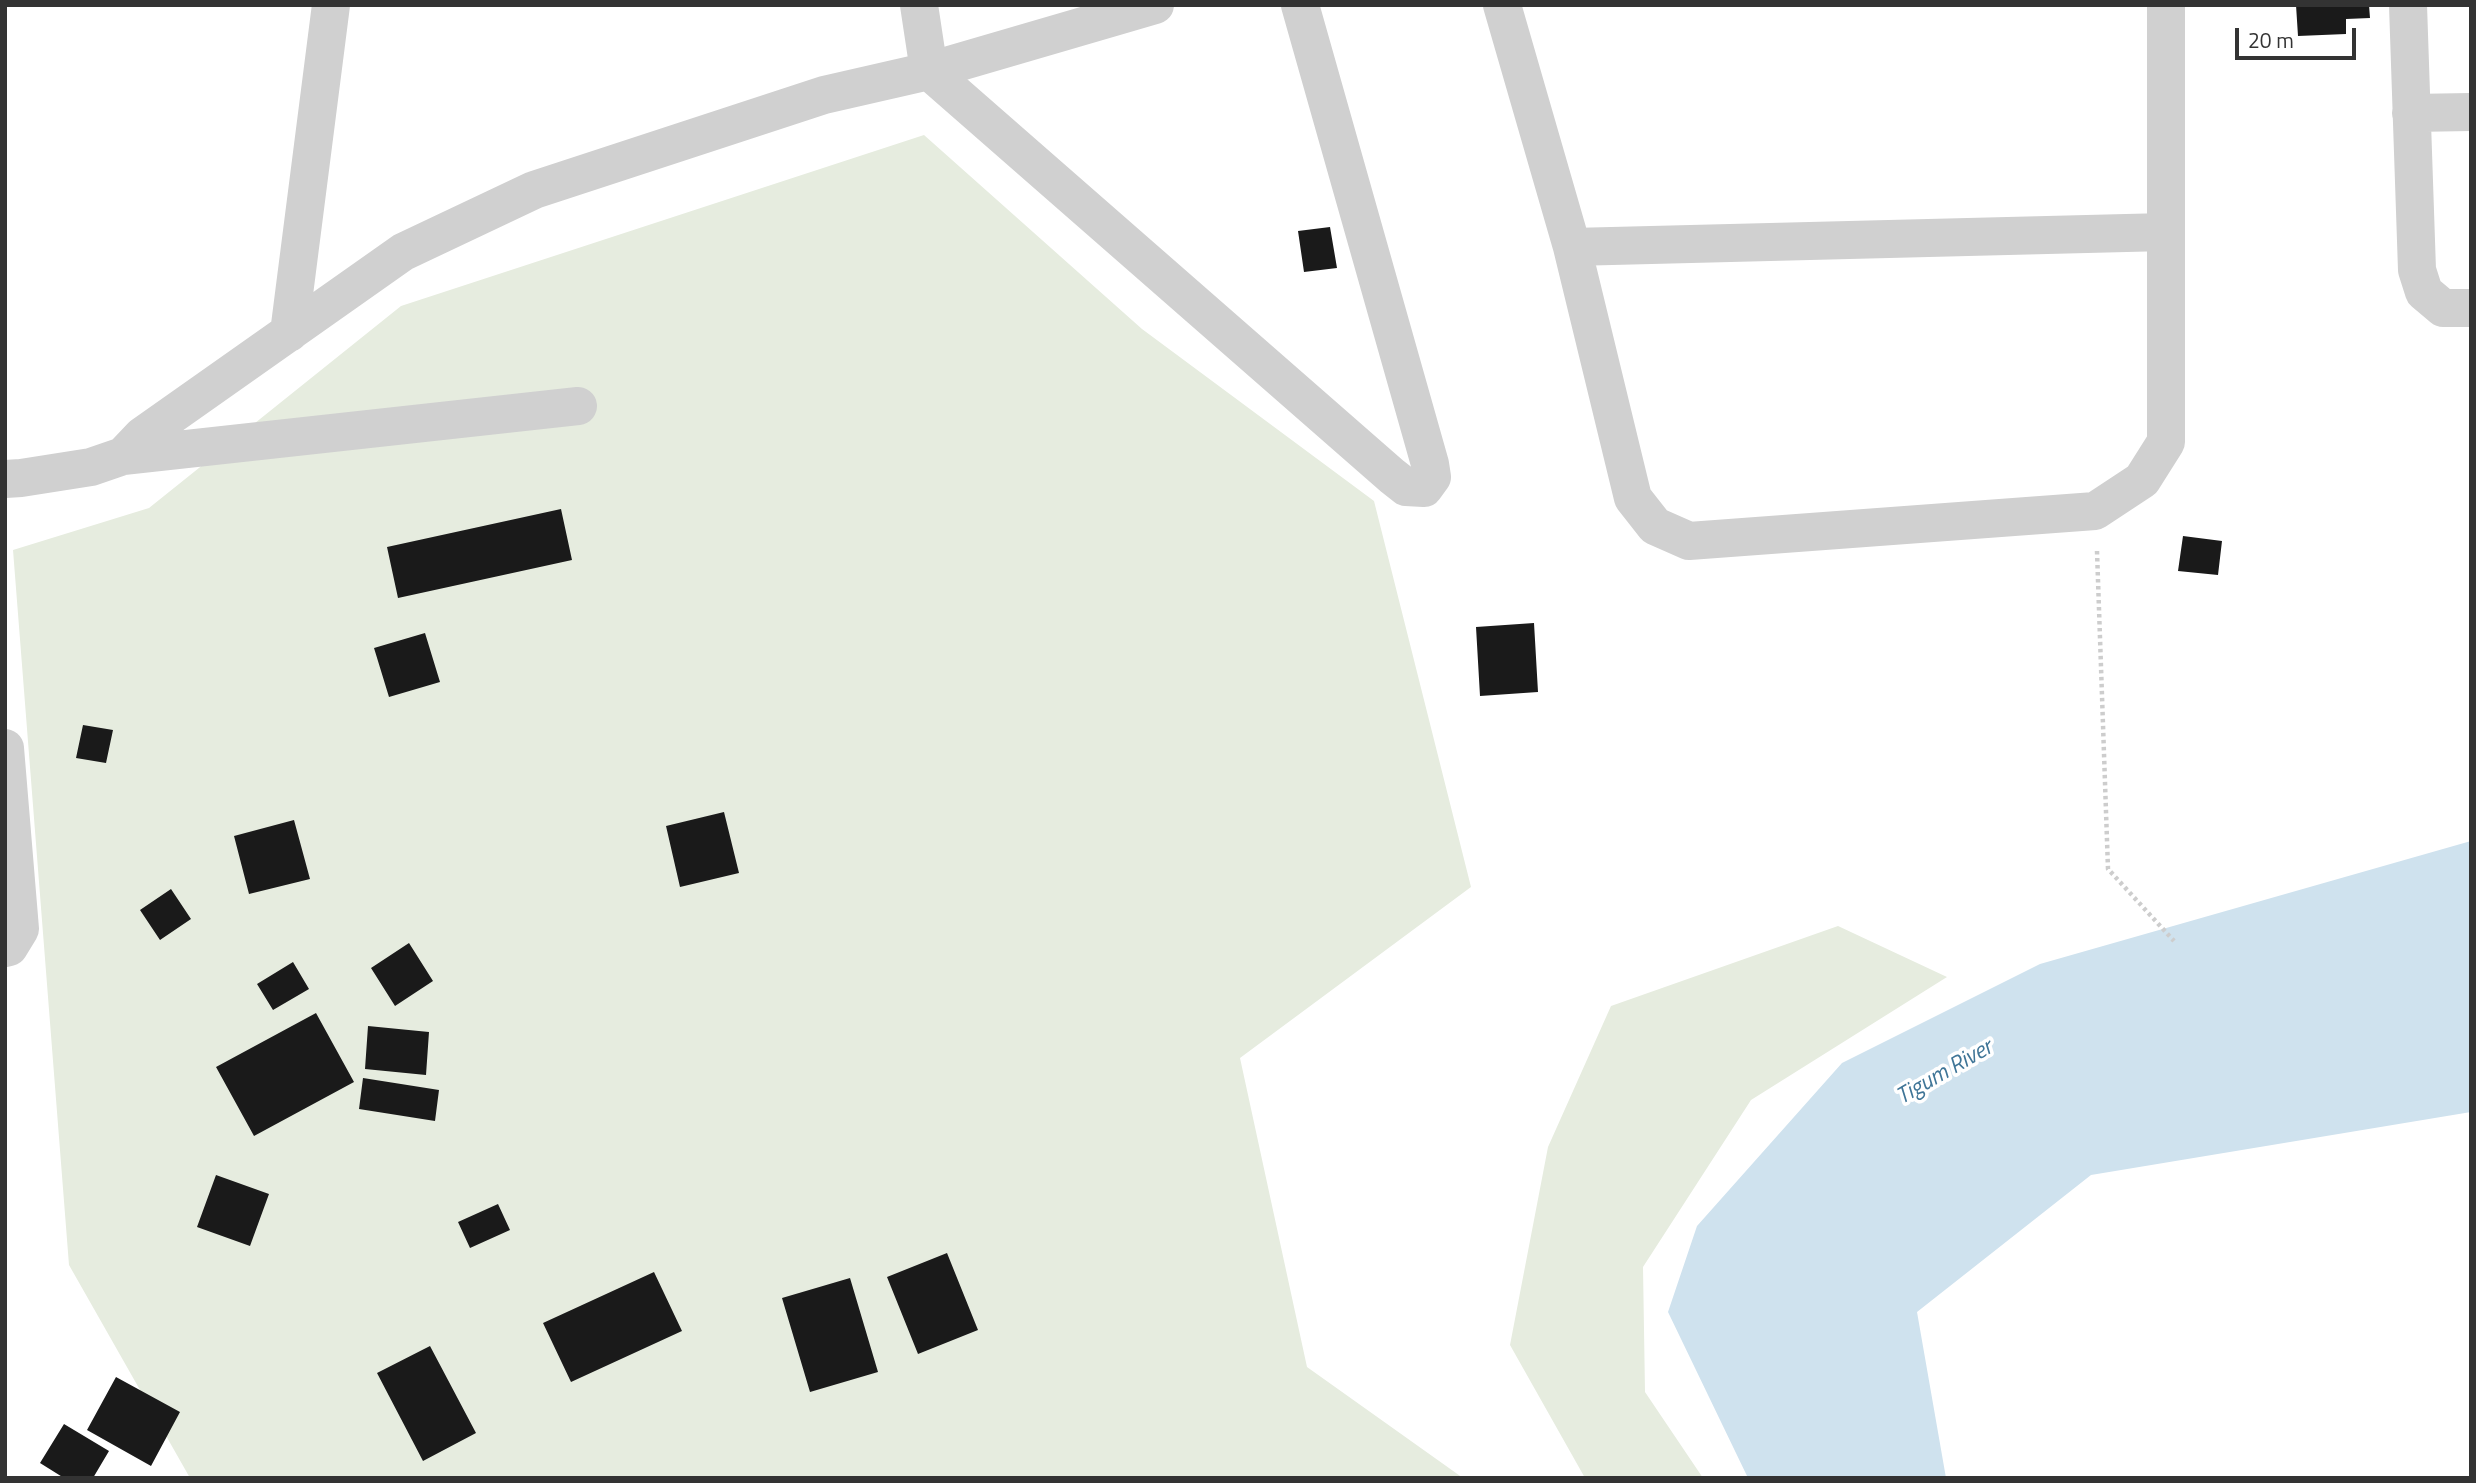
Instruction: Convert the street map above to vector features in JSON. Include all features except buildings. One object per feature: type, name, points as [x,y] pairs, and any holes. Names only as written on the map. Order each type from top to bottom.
[{"type":"street","points":[[289,333],[331,5]]},
{"type":"street","points":[[919,5],[929,71],[1392,476],[1406,487],[1424,488],[1432,477],[1430,464],[1300,5]]},
{"type":"street","points":[[123,456],[142,436],[403,252],[534,190],[824,95],[929,71],[1155,5]]},
{"type":"street","points":[[1502,5],[1572,247],[1633,498],[1655,526],[1689,541],[2095,511],[2142,480],[2166,442],[2166,5]]},
{"type":"street","points":[[2408,5],[2417,270],[2424,292],[2443,308],[2471,308]]},
{"type":"street","points":[[2411,113],[2471,112]]},
{"type":"street","points":[[1572,247],[2166,232]]},
{"type":"street","points":[[5,479],[91,467],[123,456],[578,406]]},
{"type":"street","points":[[5,748],[20,929],[9,947],[5,948]]},
{"type":"path","points":[[2095,511],[2108,869],[2174,941]]},
{"type":"shaded area","points":[[924,135],[1142,329],[1374,501],[1471,887],[1240,1058],[1307,1367],[1463,1478],[190,1478],[69,1265],[13,550],[149,508],[401,306]]},
{"type":"shaded area","points":[[1838,926],[1947,977],[1751,1100],[1643,1267],[1645,1392],[1703,1478],[1585,1478],[1510,1345],[1548,1147],[1611,1006]]},
{"type":"water","name":"Tigum River","points":[[2471,841],[2471,1112],[2091,1175],[1917,1312],[1946,1478],[1748,1478],[1668,1312],[1697,1226],[1842,1063],[2040,964]]}]
